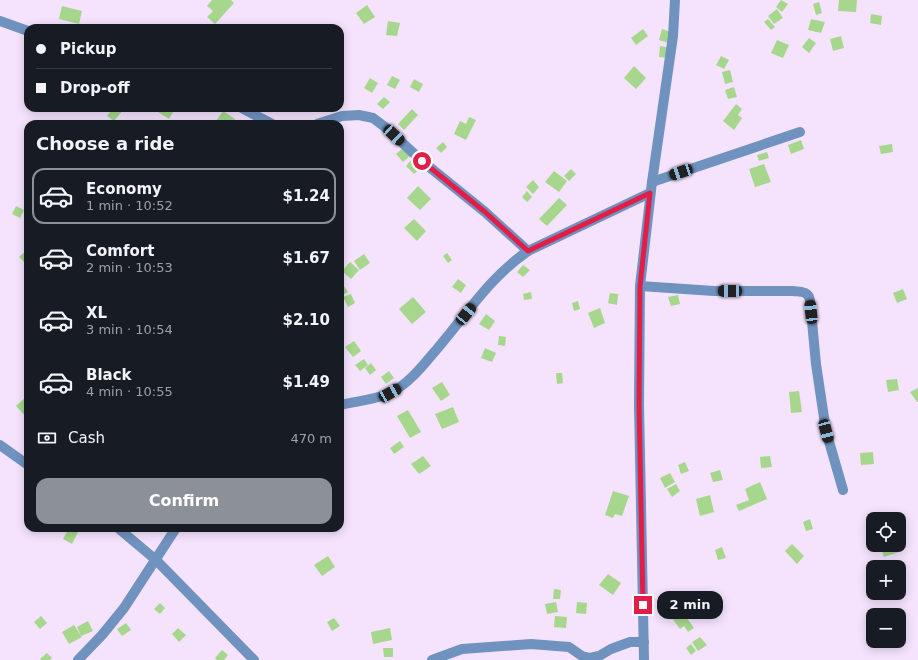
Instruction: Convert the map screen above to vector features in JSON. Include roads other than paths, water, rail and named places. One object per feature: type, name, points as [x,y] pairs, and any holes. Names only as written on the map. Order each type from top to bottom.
[{"type":"street","points":[[644,660],[639,404],[640,286],[650,193],[673,36],[675,0]]},
{"type":"street","points":[[0,21],[24,30]]},
{"type":"street","points":[[250,112],[264,120]]},
{"type":"street","points":[[330,120],[342,116],[359,115],[373,118],[422,161],[485,212],[528,251]]},
{"type":"street","points":[[652,182],[800,132]]},
{"type":"street","points":[[344,404],[381,396],[403,385],[421,367],[494,279],[514,260],[528,251],[650,193]]},
{"type":"street","points":[[640,286],[714,291],[793,291],[804,292],[807,294],[810,300],[816,364],[826,431],[843,490]]},
{"type":"street","points":[[0,445],[24,462]]},
{"type":"street","points":[[123,532],[156,560],[254,660]]},
{"type":"street","points":[[78,660],[102,635],[124,608],[174,532]]},
{"type":"street","points":[[432,660],[462,648],[531,644],[569,647],[582,656],[590,658],[599,656],[611,649],[630,642],[644,642]]}]
